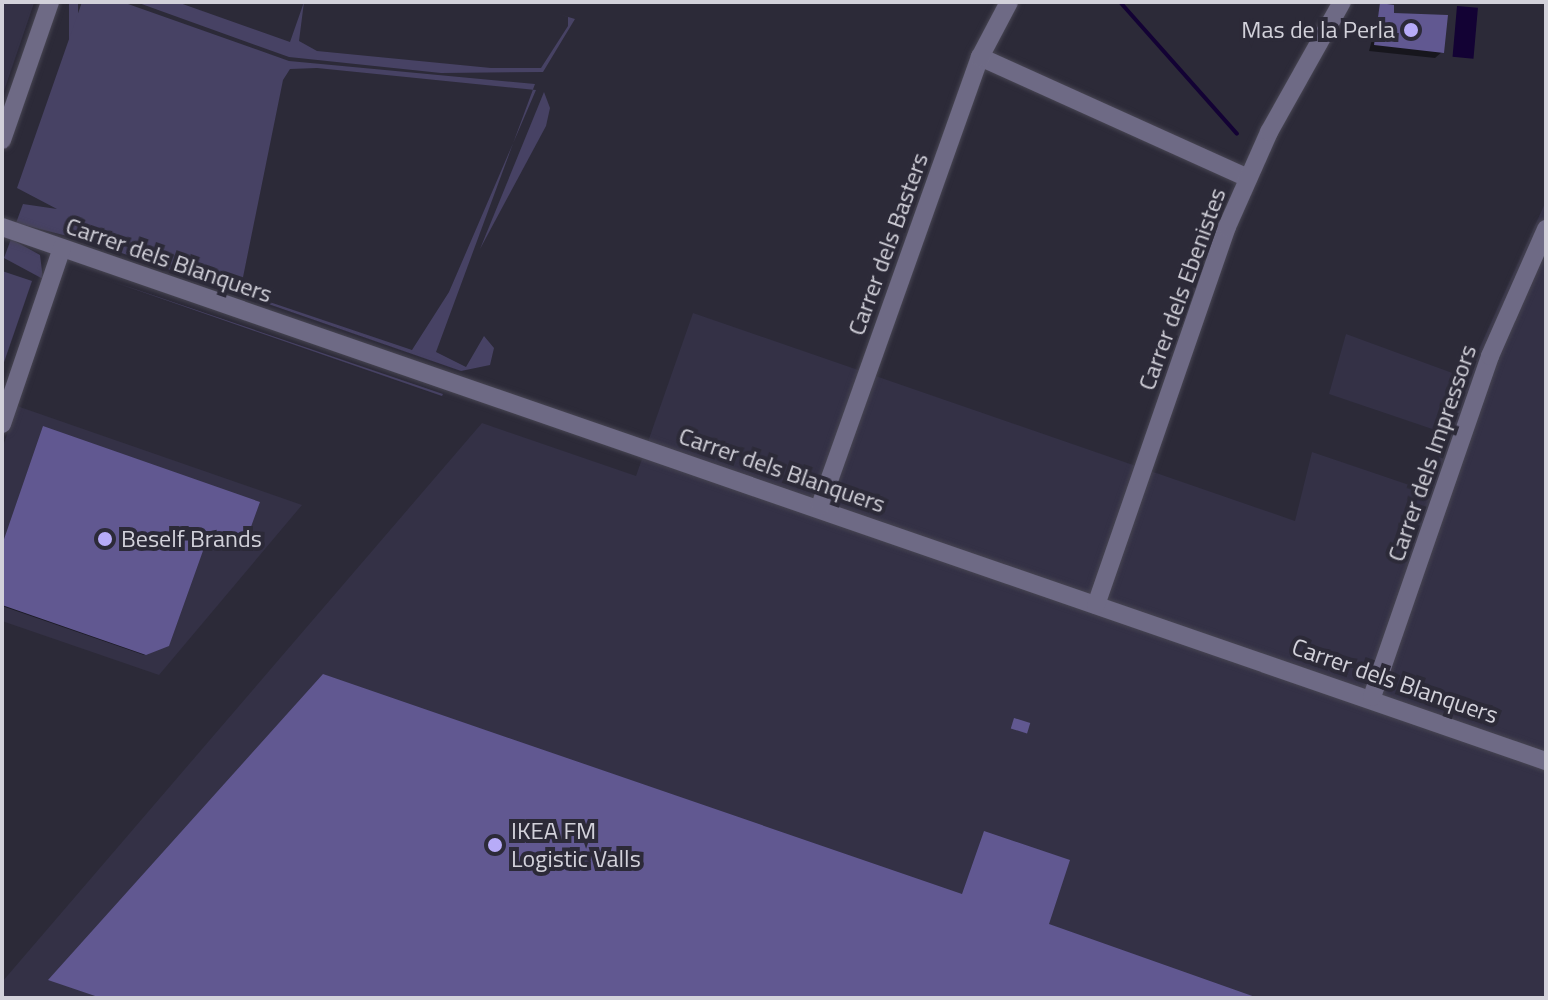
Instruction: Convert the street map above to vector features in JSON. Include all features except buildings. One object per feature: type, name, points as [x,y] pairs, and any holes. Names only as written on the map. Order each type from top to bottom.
[{"type":"street","points":[[2,140],[50,2]]},
{"type":"street","name":"Carrer dels Basters","points":[[820,506],[980,57],[1009,2]]},
{"type":"street","name":"Carrer dels Ebenistes","points":[[1096,605],[1248,178],[1342,2]]},
{"type":"street","points":[[980,57],[1248,178]]},
{"type":"street","name":"Carrer dels Blanquers","points":[[2,227],[820,506],[1096,605],[1372,697],[1546,761]]},
{"type":"street","name":"Carrer dels Impressors","points":[[1372,697],[1490,356],[1546,229]]},
{"type":"street","points":[[2,424],[62,248]]},
{"type":"shaded area","points":[[2,2],[34,3],[2,97]]},
{"type":"shaded area","points":[[69,2],[78,2],[78,197],[69,197]]},
{"type":"shaded area","points":[[82,2],[128,4],[289,61],[535,84],[533,90],[317,68],[290,69],[283,80],[240,292],[412,350],[449,292],[513,142],[436,352],[466,367],[484,336],[494,348],[490,365],[461,371],[87,241],[16,223],[23,204],[57,209],[17,188]]},
{"type":"shaded area","points":[[136,2],[177,2],[290,42],[304,2],[299,41],[317,51],[491,68],[541,68],[568,26],[568,17],[555,13],[575,19],[543,72],[441,73],[289,57]]},
{"type":"shaded area","points":[[1457,6],[1478,8],[1473,59],[1453,57]]},
{"type":"shaded area","points":[[544,92],[550,108],[546,126],[480,249]]},
{"type":"shaded area","points":[[1546,201],[1546,998],[2,998],[2,982],[482,423],[636,476],[693,313],[1295,521],[1312,452],[1427,491],[1447,434],[1329,394],[1346,334],[1466,378]]},
{"type":"shaded area","points":[[11,239],[40,255],[43,279],[4,258]]},
{"type":"shaded area","points":[[2,271],[32,281],[2,368]]},
{"type":"shaded area","points":[[111,281],[443,394],[442,396]]},
{"type":"shaded area","name":"Beself Brands","points":[[17,406],[302,505],[159,675],[2,621],[2,449]]},
{"type":"waterway","points":[[1120,2],[1237,134]]},
{"type":"place","name":"Mas de la Perla","points":[[1411,30]]},
{"type":"place","name":"Beself Brands","points":[[105,539]]},
{"type":"place","name":"IKEA FM Logistic Valls","points":[[495,845]]}]
